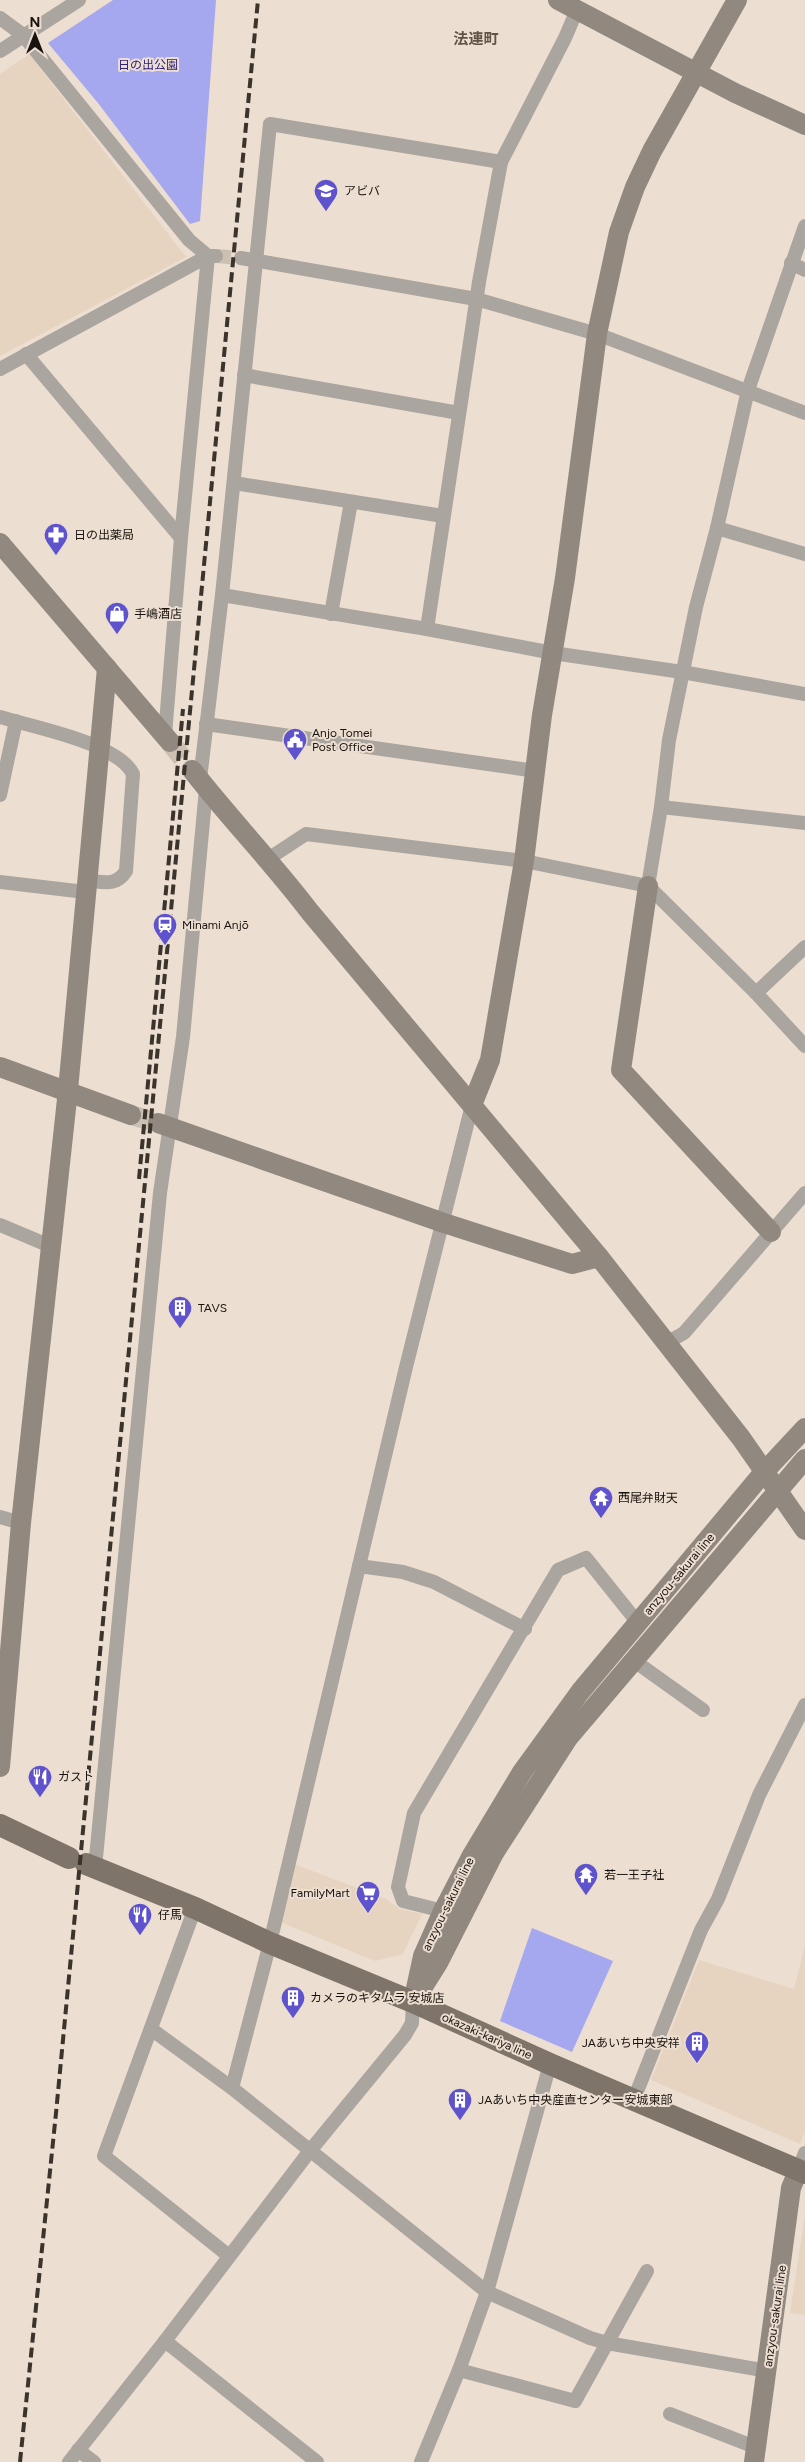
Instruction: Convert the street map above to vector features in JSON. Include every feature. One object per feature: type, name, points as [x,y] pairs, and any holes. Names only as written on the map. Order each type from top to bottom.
[{"type":"main road","name":"okazaki-kariya line","points":[[0,1825],[83,1863],[195,1908],[270,1943],[413,2002],[550,2064],[803,2166]]},
{"type":"street","points":[[0,51],[79,0]]},
{"type":"street","points":[[558,0],[735,93],[805,125]]},
{"type":"street","points":[[232,2088],[270,1943],[406,1367],[444,1223],[472,1105],[490,1060],[524,861],[542,714],[553,654],[597,334],[619,232],[635,187],[652,151],[737,0]]},
{"type":"street","points":[[427,630],[476,299],[502,162],[566,38],[577,10]]},
{"type":"street","points":[[0,18],[23,35],[183,232],[213,256]]},
{"type":"street","points":[[83,1863],[160,1193],[164,1125],[183,1037],[199,780],[222,596],[270,124],[502,162]]},
{"type":"street","points":[[771,1232],[621,1070],[661,807],[669,740],[696,607],[717,528],[748,390],[805,226]]},
{"type":"street","points":[[0,369],[213,256]]},
{"type":"street","points":[[168,739],[181,538],[213,256]]},
{"type":"street","points":[[241,258],[476,299],[597,334],[713,380],[748,390],[805,413]]},
{"type":"street","points":[[791,263],[805,270]]},
{"type":"street","points":[[26,354],[181,538]]},
{"type":"street","points":[[244,375],[459,413]]},
{"type":"street","points":[[234,483],[443,516]]},
{"type":"street","points":[[331,614],[351,502]]},
{"type":"street","points":[[717,528],[805,554]]},
{"type":"street","points":[[0,543],[168,739]]},
{"type":"street","points":[[222,596],[427,630],[553,654],[682,672],[805,694]]},
{"type":"street","points":[[0,1768],[4,1671],[68,1090],[107,668]]},
{"type":"street","points":[[0,716],[99,746],[121,758],[130,767],[133,774],[126,871],[121,880],[86,886],[0,882]]},
{"type":"street","points":[[0,795],[16,722]]},
{"type":"street","points":[[206,724],[536,771]]},
{"type":"street","points":[[199,780],[600,1257],[741,1438],[805,1530]]},
{"type":"street","points":[[661,807],[805,823]]},
{"type":"street","points":[[268,860],[306,834],[524,861],[648,886],[756,993],[805,1046]]},
{"type":"street","points":[[756,993],[805,947]]},
{"type":"street","points":[[0,1067],[131,1114]]},
{"type":"street","points":[[164,1125],[444,1223],[572,1264],[600,1257]]},
{"type":"street","points":[[668,1342],[684,1333],[805,1193]]},
{"type":"street","points":[[0,1225],[50,1246]]},
{"type":"street","name":"anzyou-sakurai line","points":[[413,2002],[423,1956],[443,1911],[471,1857],[522,1772],[580,1692],[764,1472],[805,1428]]},
{"type":"street","name":"anzyou-sakurai line","points":[[413,2002],[438,1963],[494,1854],[568,1738],[805,1459]]},
{"type":"street","points":[[0,1517],[21,1523]]},
{"type":"street","points":[[443,1911],[404,1901],[398,1887],[414,1813],[525,1629],[558,1570],[586,1558],[638,1623]]},
{"type":"street","points":[[359,1566],[402,1572],[434,1582],[525,1629]]},
{"type":"street","points":[[633,1660],[703,1710]]},
{"type":"street","points":[[634,2099],[701,1930],[718,1899],[759,1795],[805,1705]]},
{"type":"street","points":[[195,1908],[104,2156],[229,2256]]},
{"type":"street","points":[[69,2462],[165,2341],[309,2152],[405,2035],[412,2023],[413,2002]]},
{"type":"street","points":[[150,2029],[232,2088],[309,2152],[486,2292],[590,2338],[606,2343],[768,2370]]},
{"type":"street","points":[[422,2462],[460,2370],[486,2292],[550,2064]]},
{"type":"street","name":"anzyou-sakurai line","points":[[755,2455],[768,2370],[791,2188],[803,2166]]},
{"type":"street","points":[[460,2370],[575,2401],[647,2271]]},
{"type":"street","points":[[165,2341],[311,2461]]},
{"type":"street","points":[[670,2414],[755,2455]]},
{"type":"street","points":[[78,2450],[94,2462]]},
{"type":"shaded area","points":[[29,54],[186,257],[0,356],[0,74]]},
{"type":"shaded area","points":[[294,1864],[386,1899],[400,1909],[422,1914],[403,1954],[375,1961],[280,1922]]},
{"type":"shaded area","name":"JAあいち中央安祥","points":[[805,1945],[805,2131],[800,2144],[651,2080],[699,1960],[794,1989]]},
{"type":"shaded area","points":[[805,2215],[805,2315],[790,2313]]},
{"type":"green space","name":"日の出公園","points":[[113,0],[216,0],[200,221],[190,224],[98,103],[48,43]]},
{"type":"green space","points":[[532,1928],[613,1961],[572,2052],[500,2021]]},
{"type":"tunnel","points":[[217,256],[241,258]]},
{"type":"tunnel","points":[[170,742],[192,770]]},
{"type":"tunnel","points":[[131,1115],[158,1123]]},
{"type":"railway","points":[[20,2462],[56,2113],[258,0]]},
{"type":"railway","points":[[139,1179],[183,709]]},
{"type":"place","name":"アビバ","points":[[326,212]]},
{"type":"place","name":"日の出薬局","points":[[56,556]]},
{"type":"place","name":"手嶋酒店","points":[[117,635]]},
{"type":"place","name":"Anjo Tomei Post Office","points":[[295,761]]},
{"type":"place","name":"Minami Anjō","points":[[165,946]]},
{"type":"place","name":"TAVS","points":[[180,1329]]},
{"type":"place","name":"西尾弁財天","points":[[601,1519]]},
{"type":"place","name":"ガスト","points":[[40,1798]]},
{"type":"place","name":"若一王子社","points":[[586,1896]]},
{"type":"place","name":"FamilyMart","points":[[368,1914]]},
{"type":"place","name":"仔馬","points":[[140,1936]]},
{"type":"place","name":"カメラのキタムラ 安城店","points":[[293,2019]]},
{"type":"place","name":"JAあいち中央安祥","points":[[697,2064]]},
{"type":"place","name":"JAあいち中央産直センター安城東部","points":[[460,2121]]},
{"type":"district","name":"法連町","points":[[476,39]]}]
